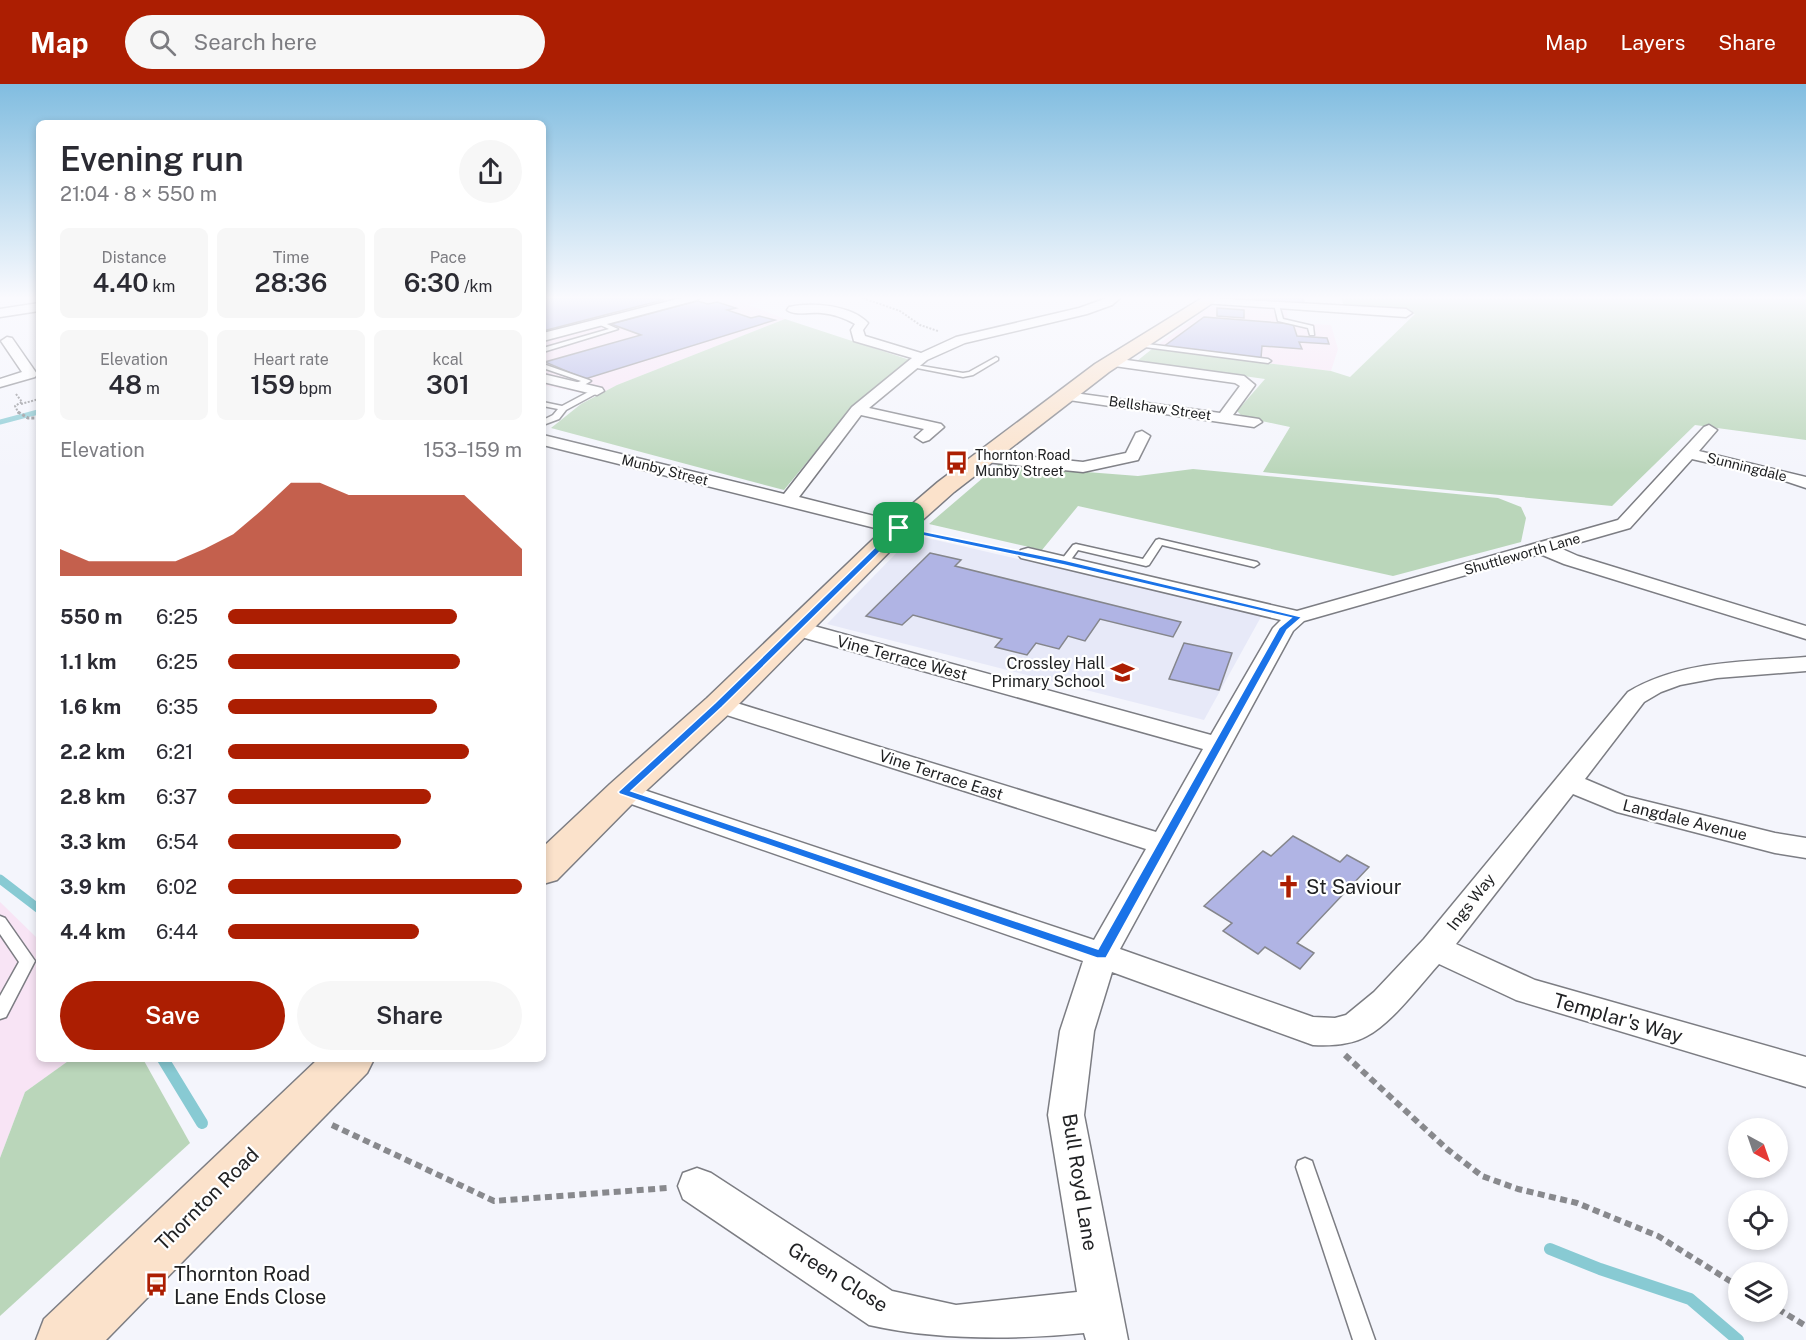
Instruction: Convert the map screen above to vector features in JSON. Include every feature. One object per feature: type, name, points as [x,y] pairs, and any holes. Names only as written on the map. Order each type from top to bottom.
[{"type":"main road","points":[[546,867],[623,792],[719,705],[899,528],[946,487],[1121,357]]},
{"type":"main road","name":"Thornton Road","points":[[64,1340],[347,1062]]},
{"type":"street","points":[[0,383],[30,374],[18,357]]},
{"type":"street","points":[[905,357],[916,361]]},
{"type":"street","points":[[788,500],[857,410],[916,361],[926,357]]},
{"type":"street","points":[[1112,362],[1239,379],[1248,385],[1224,417]]},
{"type":"street","points":[[546,379],[597,391]]},
{"type":"street","name":"Bellshaw Street","points":[[1067,396],[1254,422]]},
{"type":"street","points":[[857,410],[936,427],[923,437]]},
{"type":"street","name":"Shuttleworth Lane","points":[[1028,554],[1297,617],[1624,524],[1709,430]]},
{"type":"street","points":[[985,458],[1083,467],[1132,457],[1142,436]]},
{"type":"street","name":"Munby Street","points":[[546,441],[899,528]]},
{"type":"street","name":"Sunningdale","points":[[1688,453],[1784,475],[1806,483]]},
{"type":"street","points":[[1544,548],[1582,564],[1806,633]]},
{"type":"street","points":[[1101,955],[1284,628],[1297,617]]},
{"type":"street","name":"Vine Terrace West","points":[[795,628],[1217,745]]},
{"type":"street","name":"Ings Way","points":[[623,792],[1101,955],[1313,1031],[1330,1032],[1356,1026],[1386,1001],[1436,948],[1636,697],[1650,687],[1681,676],[1806,664]]},
{"type":"street","name":"Vine Terrace East","points":[[719,705],[1164,845]]},
{"type":"street","name":"Langdale Avenue","points":[[1567,781],[1617,803],[1775,843],[1806,848]]},
{"type":"street","name":"Templar's Way","points":[[1436,948],[1527,991],[1806,1072]]},
{"type":"street","name":"Bull Royd Lane","points":[[1101,955],[1077,1031],[1066,1115],[1104,1325]]},
{"type":"street","name":"Green Close","points":[[697,1186],[884,1310],[956,1326],[1104,1325]]},
{"type":"lane","points":[[1233,357],[1268,361]]},
{"type":"lane","points":[[916,361],[963,375],[971,374],[996,360]]},
{"type":"lane","points":[[546,367],[587,381],[576,386]]},
{"type":"lane","points":[[546,422],[556,417],[563,408],[597,391]]},
{"type":"lane","points":[[546,405],[563,408]]},
{"type":"lane","points":[[1064,562],[1076,547],[1146,562],[1159,542],[1254,564]]},
{"type":"lane","points":[[0,922],[27,962],[0,1012]]},
{"type":"lane","points":[[1305,1167],[1364,1340]]},
{"type":"path","points":[[15,406],[36,400]]},
{"type":"path","points":[[19,414],[28,419],[36,418]]},
{"type":"path","points":[[899,528],[1028,554]]},
{"type":"path","points":[[1330,1032],[1348,1060],[1447,1149],[1482,1176],[1518,1190],[1576,1203],[1658,1236],[1728,1280]]},
{"type":"path","points":[[299,1109],[494,1201],[697,1186]]},
{"type":"path","points":[[1788,1315],[1806,1326]]},
{"type":"shaded area","points":[[546,357],[689,357],[617,385],[596,396],[546,386]]},
{"type":"shaded area","points":[[1214,357],[1336,357],[1331,371]]},
{"type":"shaded area","name":"Crossley Hall Primary School","points":[[914,535],[1262,615],[1204,720],[827,624]]},
{"type":"shaded area","points":[[0,902],[36,937],[36,1062],[67,1062],[25,1092],[0,1158]]},
{"type":"green space","points":[[689,357],[900,357],[910,360],[854,405],[784,490],[551,428],[581,404],[617,385]]},
{"type":"green space","points":[[1142,357],[1214,357],[1331,371],[1350,377],[1371,357],[1806,357],[1806,440],[1695,425],[1612,506],[1263,472],[1290,427],[1243,417],[1237,411],[1265,379],[1137,361]]},
{"type":"green space","points":[[998,465],[1138,476],[1193,469],[1498,498],[1521,507],[1526,518],[1521,542],[1393,576],[1078,506],[1042,550],[929,524]]},
{"type":"green space","points":[[67,1062],[145,1062],[190,1143],[0,1316],[0,1158],[25,1092]]},
{"type":"building","points":[[564,357],[657,357],[585,379],[546,362]]},
{"type":"building","points":[[930,553],[961,560],[955,566],[1181,622],[1173,637],[1100,619],[1085,641],[1068,636],[1059,649],[1036,643],[1027,655],[995,647],[1002,639],[913,615],[902,625],[866,616]]},
{"type":"building","points":[[1184,643],[1232,653],[1219,690],[1169,679]]},
{"type":"building","name":"St Saviour","points":[[1293,836],[1340,862],[1347,855],[1369,867],[1297,943],[1314,953],[1300,969],[1265,947],[1258,954],[1223,931],[1232,923],[1204,906],[1263,851],[1271,856]]},
{"type":"waterway","points":[[0,422],[36,413]]},
{"type":"waterway","points":[[32,414],[36,413]]},
{"type":"waterway","points":[[0,879],[36,907]]},
{"type":"waterway","points":[[165,1062],[202,1123]]},
{"type":"waterway","points":[[1550,1249],[1600,1269],[1690,1299],[1738,1340]]},
{"type":"place","name":"Thornton Road Munby Street","points":[[957,463]]},
{"type":"place","name":"Crossley Hall Primary School","points":[[1123,672]]},
{"type":"place","name":"St Saviour","points":[[1288,887]]},
{"type":"place","name":"Thornton Road Lane Ends Close","points":[[156,1285]]},
{"type":"route","points":[[899,528],[1064,562],[1297,617],[1284,628],[1101,955],[623,792],[719,705],[899,528]]}]
